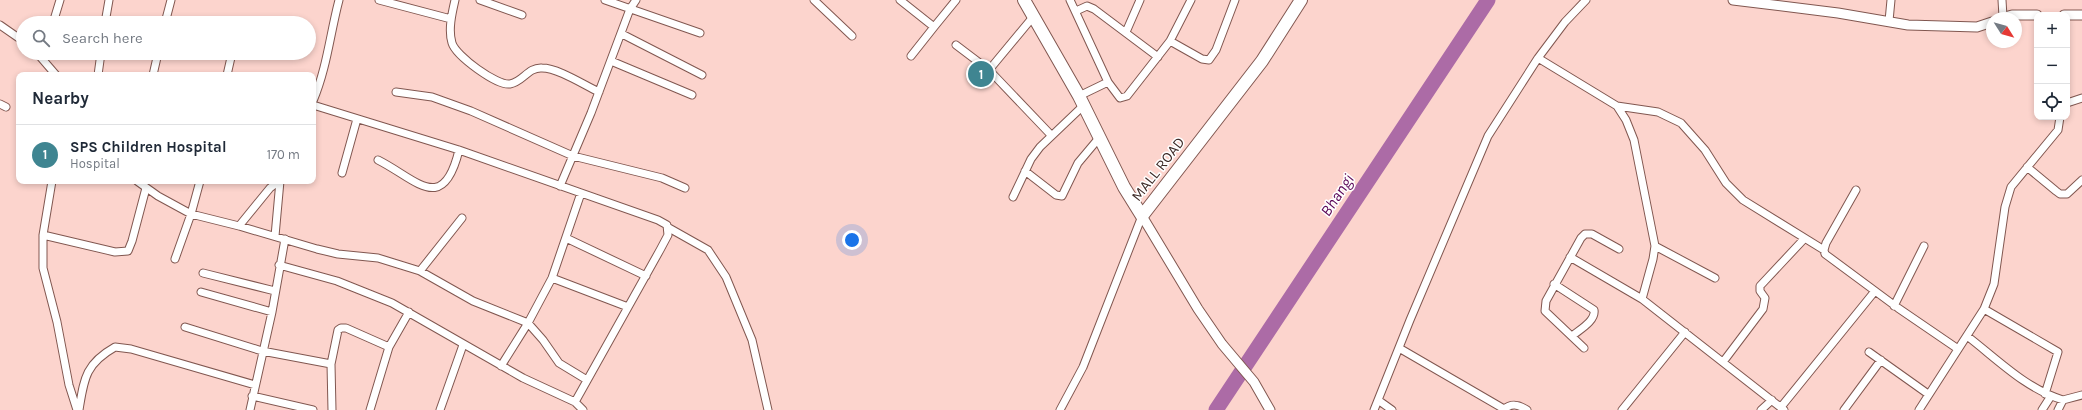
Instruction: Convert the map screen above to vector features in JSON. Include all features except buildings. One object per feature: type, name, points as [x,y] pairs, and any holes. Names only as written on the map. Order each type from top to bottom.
[{"type":"highway","name":"MALL ROAD","points":[[1024,0],[1081,101],[1099,138],[1142,216],[1262,61],[1300,0]]},
{"type":"main road","points":[[1733,0],[1889,21],[1908,25],[1977,27],[1986,24]]},
{"type":"main road","points":[[2022,15],[2034,15]]},
{"type":"main road","points":[[2070,15],[2082,16]]},
{"type":"main road","points":[[1142,216],[1198,309],[1234,358],[1247,373],[1270,410]]},
{"type":"street","points":[[55,16],[59,0]]},
{"type":"street","points":[[106,16],[109,0]]},
{"type":"street","points":[[167,16],[171,0]]},
{"type":"street","points":[[316,92],[326,63],[331,30],[339,0]]},
{"type":"street","points":[[379,0],[451,19]]},
{"type":"street","points":[[455,0],[451,19],[452,41],[454,47],[468,61],[494,79],[510,84],[529,71],[542,68],[556,72],[599,92]]},
{"type":"street","points":[[480,0],[522,15]]},
{"type":"street","points":[[605,0],[700,33]]},
{"type":"street","points":[[560,186],[622,34],[630,9],[636,0]]},
{"type":"street","points":[[814,0],[852,36]]},
{"type":"street","points":[[900,0],[934,27]]},
{"type":"street","points":[[911,56],[956,0]]},
{"type":"street","points":[[1070,0],[1108,82],[1118,97],[1124,98],[1170,41],[1191,0]]},
{"type":"street","points":[[1126,32],[1140,0]]},
{"type":"street","points":[[1170,41],[1202,59],[1209,60],[1216,50],[1235,0]]},
{"type":"street","points":[[1374,410],[1488,136],[1538,58],[1565,22],[1586,0]]},
{"type":"street","points":[[1889,21],[1891,0]]},
{"type":"street","points":[[2002,0],[2002,12]]},
{"type":"street","points":[[1076,11],[1084,6],[1090,6],[1158,57]]},
{"type":"street","points":[[989,70],[1033,17]]},
{"type":"street","points":[[1,27],[16,37]]},
{"type":"street","points":[[622,34],[702,75]]},
{"type":"street","points":[[956,45],[989,70],[1051,135]]},
{"type":"street","points":[[1538,58],[1616,106],[1658,112],[1682,123],[1705,150],[1735,193],[1748,204],[1824,250],[1829,258],[1894,306],[1958,349]]},
{"type":"street","points":[[45,60],[54,72]]},
{"type":"street","points":[[98,72],[100,60]]},
{"type":"street","points":[[154,72],[156,60]]},
{"type":"street","points":[[228,72],[230,60]]},
{"type":"street","points":[[611,61],[692,95]]},
{"type":"street","points":[[1013,197],[1025,171],[1040,147],[1081,101],[1108,82]]},
{"type":"street","points":[[396,92],[432,97],[471,111],[573,156],[662,178],[685,188]]},
{"type":"street","points":[[2070,102],[2082,98]]},
{"type":"street","points":[[316,106],[357,120],[459,150],[658,220],[669,228],[708,250],[726,277],[752,340],[768,410]]},
{"type":"street","points":[[1616,106],[1628,125],[1634,140],[1655,246],[1642,299]]},
{"type":"street","points":[[342,173],[357,120]]},
{"type":"street","points":[[1919,410],[1984,309],[1994,284],[2008,195],[2014,182],[2058,130],[2060,120]]},
{"type":"street","points":[[1025,171],[1056,195],[1062,196],[1078,163],[1099,138]]},
{"type":"street","points":[[378,160],[416,183],[436,188],[440,187],[451,174],[459,150]]},
{"type":"street","points":[[2027,167],[2060,194],[2067,194],[2082,180]]},
{"type":"street","points":[[52,184],[43,235],[43,268],[57,322],[69,385],[78,410]]},
{"type":"street","points":[[141,184],[191,214],[338,254],[378,258],[420,271],[474,301],[528,323],[559,364],[587,380]]},
{"type":"street","points":[[175,259],[191,214],[199,184]]},
{"type":"street","points":[[239,226],[270,188],[275,184]]},
{"type":"street","points":[[275,236],[279,184]]},
{"type":"street","points":[[43,235],[115,252],[128,251],[146,188]]},
{"type":"street","points":[[1824,250],[1856,190]]},
{"type":"street","points":[[502,366],[528,323],[552,278],[581,193]]},
{"type":"street","points":[[1060,410],[1083,368],[1142,216]]},
{"type":"street","points":[[420,271],[462,218]]},
{"type":"street","points":[[575,402],[646,276],[660,250],[669,228]]},
{"type":"street","points":[[1584,348],[1545,311],[1546,301],[1554,284],[1581,238],[1585,234],[1592,234],[1619,249]]},
{"type":"street","points":[[566,238],[646,276]]},
{"type":"street","points":[[250,410],[262,350],[272,312],[279,265],[285,239]]},
{"type":"street","points":[[1723,362],[1763,309],[1765,298],[1760,291],[1760,286],[1804,239]]},
{"type":"street","points":[[1655,246],[1715,278]]},
{"type":"street","points":[[1894,306],[1924,246]]},
{"type":"street","points":[[1570,257],[1642,299],[1782,409],[1875,291]]},
{"type":"street","points":[[279,265],[350,285],[409,312],[463,345],[575,402],[583,410]]},
{"type":"street","points":[[204,273],[276,291]]},
{"type":"street","points":[[552,278],[628,307]]},
{"type":"street","points":[[1554,284],[1594,310],[1591,320],[1572,336]]},
{"type":"street","points":[[201,292],[272,312]]},
{"type":"street","points":[[1984,309],[2058,352],[2048,395],[2042,410]]},
{"type":"street","points":[[370,410],[389,347],[409,312]]},
{"type":"street","points":[[185,327],[262,350],[331,364]]},
{"type":"street","points":[[332,410],[331,364],[334,342],[338,330],[341,328],[389,347]]},
{"type":"street","points":[[1622,410],[1685,332]]},
{"type":"street","points":[[1967,336],[2030,384],[2048,395],[2063,400],[2082,395]]},
{"type":"street","points":[[440,410],[463,345]]},
{"type":"street","points":[[78,410],[87,372],[98,359],[115,347],[131,349],[255,385]]},
{"type":"street","points":[[1400,348],[1504,409],[1514,404],[1527,410]]},
{"type":"street","points":[[1868,352],[1928,394]]},
{"type":"street","points":[[1844,410],[1881,360]]},
{"type":"street","points":[[252,396],[313,410]]},
{"type":"street","points":[[1378,400],[1392,410]]},
{"type":"street","points":[[1761,410],[1772,400]]},
{"type":"street","points":[[2058,410],[2063,400]]},
{"type":"waterway","name":"Bhangi","points":[[1216,410],[1488,0]]},
{"type":"place","name":"SPS Children Hospital","points":[[981,74]]}]
